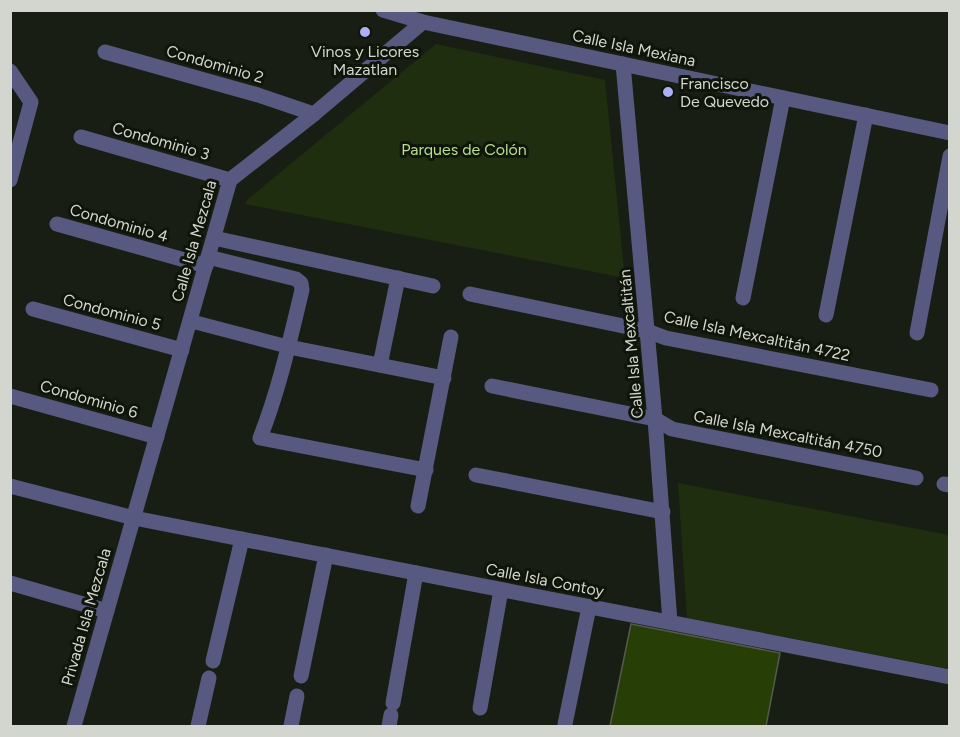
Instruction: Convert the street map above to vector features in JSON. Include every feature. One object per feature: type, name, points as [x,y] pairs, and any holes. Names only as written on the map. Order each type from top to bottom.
[{"type":"street","name":"Calle Isla Mexiana","points":[[383,10],[423,21],[950,133]]},
{"type":"street","name":"Calle Isla Mezcala","points":[[134,518],[231,180],[314,114],[423,21]]},
{"type":"street","name":"Condominio 2","points":[[105,52],[258,95],[314,114]]},
{"type":"street","name":"Calle Isla Mexcaltitán","points":[[623,64],[648,331],[670,622]]},
{"type":"street","points":[[10,71],[31,102],[10,180]]},
{"type":"street","points":[[743,298],[783,98]]},
{"type":"street","points":[[826,315],[866,116]]},
{"type":"street","name":"Condominio 3","points":[[81,137],[231,180]]},
{"type":"street","points":[[917,333],[950,156]]},
{"type":"street","name":"Condominio 4","points":[[57,224],[207,262],[296,279],[301,283],[302,290],[289,347]]},
{"type":"street","points":[[214,238],[433,286]]},
{"type":"street","points":[[380,365],[398,278]]},
{"type":"street","name":"Calle Isla Mexcaltitán 4722","points":[[470,294],[648,331],[666,338],[931,390]]},
{"type":"street","name":"Condominio 5","points":[[33,309],[182,350]]},
{"type":"street","points":[[190,321],[289,347],[444,378]]},
{"type":"street","points":[[418,506],[452,337]]},
{"type":"street","points":[[289,347],[275,400],[260,438],[426,470]]},
{"type":"street","name":"Calle Isla Mexcaltitán 4750","points":[[492,386],[655,419],[672,429],[916,478]]},
{"type":"street","name":"Condominio 6","points":[[10,396],[157,437]]},
{"type":"street","points":[[476,475],[663,512]]},
{"type":"street","name":"Calle Isla Contoy","points":[[10,486],[134,518],[950,677]]},
{"type":"street","name":"Privada Isla Mezcala","points":[[74,726],[134,518]]},
{"type":"street","points":[[213,661],[242,539]]},
{"type":"street","points":[[301,676],[326,555]]},
{"type":"street","points":[[391,715],[416,573]]},
{"type":"street","points":[[10,583],[107,611]]},
{"type":"street","points":[[480,708],[501,590]]},
{"type":"street","points":[[566,724],[590,607]]},
{"type":"street","points":[[198,726],[209,678]]},
{"type":"street","points":[[291,726],[297,696]]},
{"type":"green space","name":"Parques de Colón","points":[[436,44],[605,80],[625,278],[245,204],[248,199]]},
{"type":"green space","points":[[678,483],[949,535],[949,669],[687,618]]},
{"type":"building","points":[[631,624],[780,653],[766,726],[610,726]]},
{"type":"place","name":"Vinos y Licores Mazatlan","points":[[365,32]]},
{"type":"place","name":"Francisco De Quevedo","points":[[668,92]]}]
